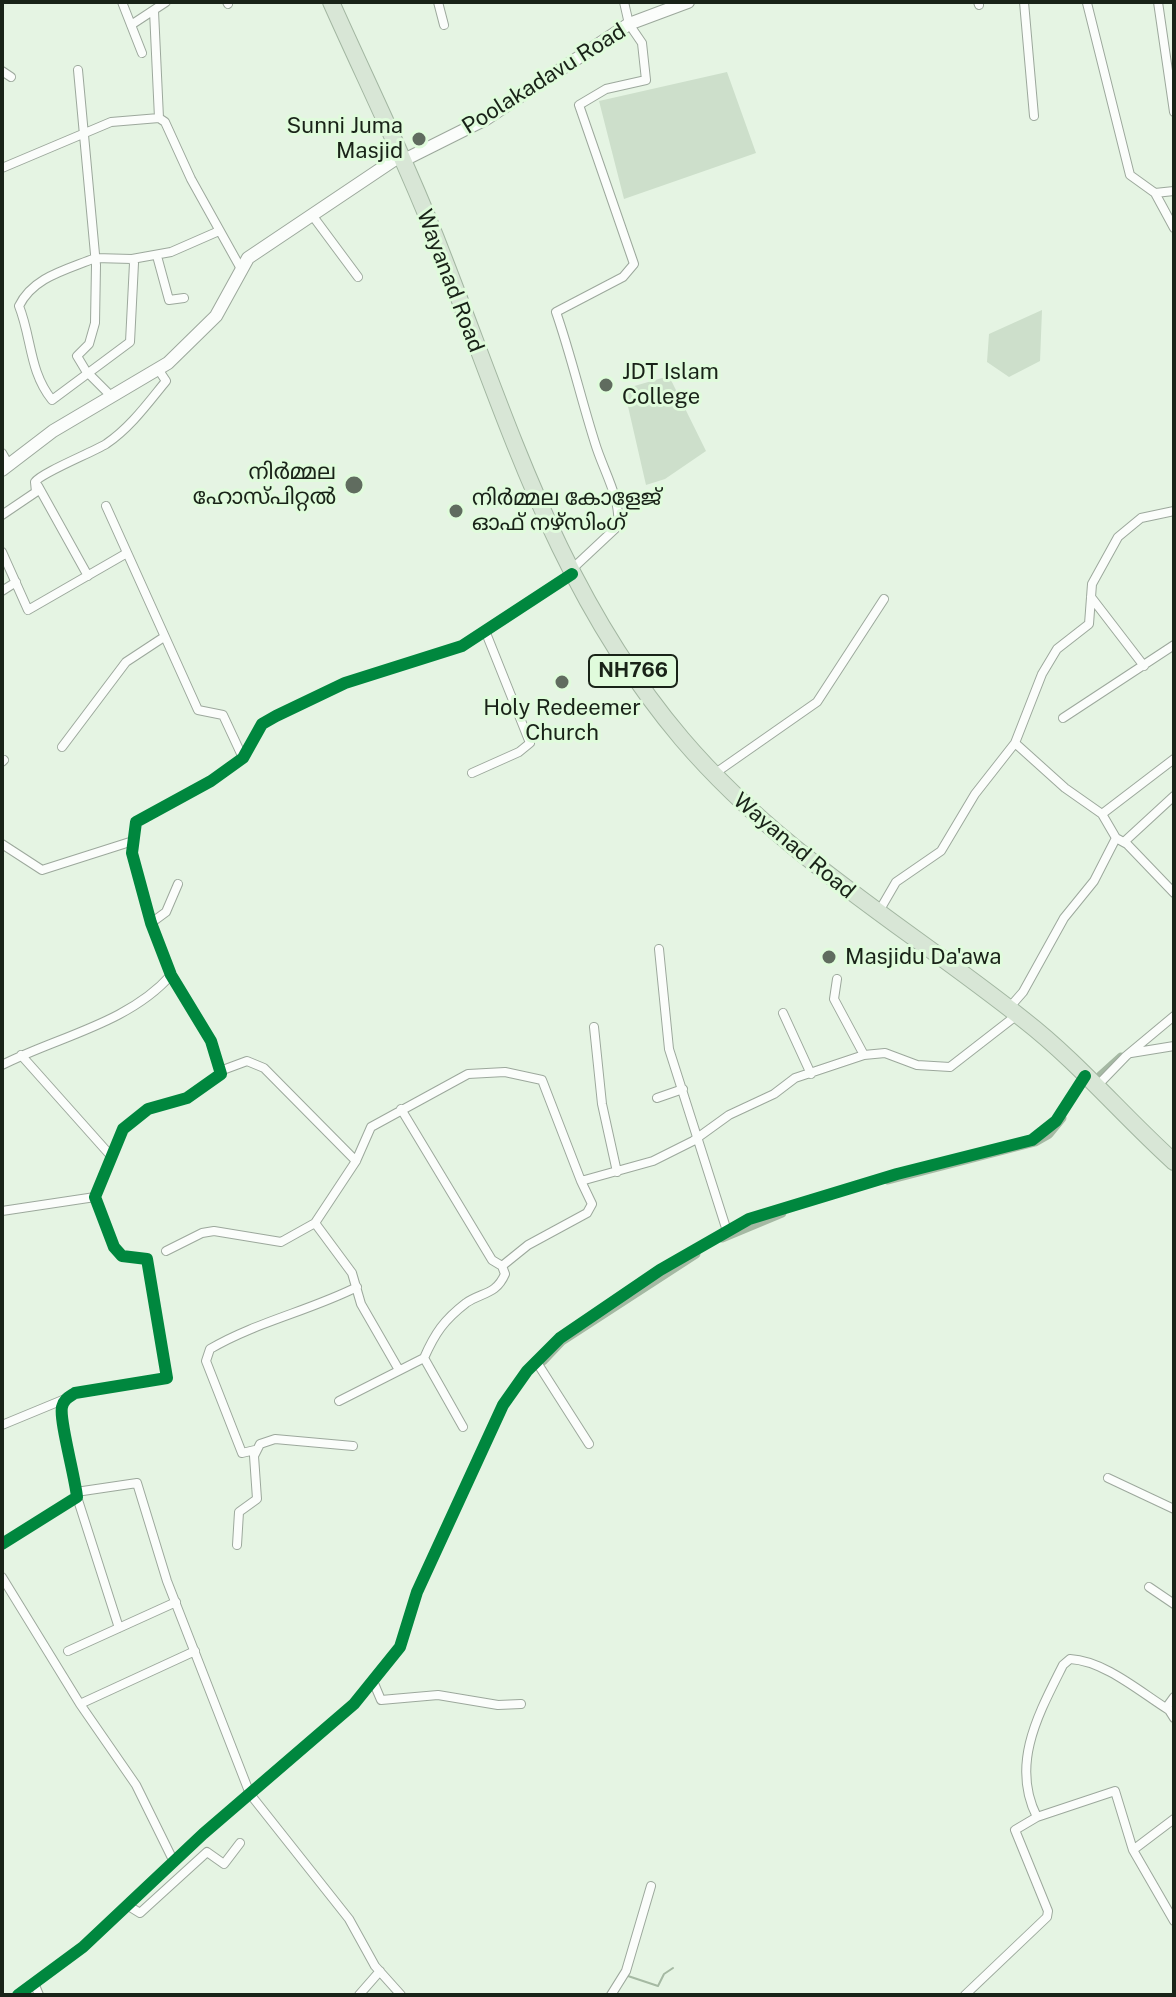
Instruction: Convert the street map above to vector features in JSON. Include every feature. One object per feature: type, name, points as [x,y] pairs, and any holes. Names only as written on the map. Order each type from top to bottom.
[{"type":"highway","name":"Wayanad Road","points":[[331,2],[443,255],[532,493],[571,572],[653,702],[714,774],[778,837],[1013,1012],[1091,1081],[1174,1162]]},
{"type":"street","points":[[122,2],[142,53]]},
{"type":"street","points":[[131,25],[166,2]]},
{"type":"street","points":[[438,2],[444,25]]},
{"type":"street","points":[[2,1425],[75,1393],[167,1378],[147,1259],[122,1256],[114,1247],[95,1197],[123,1129],[148,1109],[187,1098],[221,1074],[211,1041],[171,975],[151,923],[132,853],[136,822],[211,781],[243,758],[262,724],[276,716],[345,683],[462,646],[486,633],[571,572],[618,526],[620,512],[594,443],[575,365],[556,312],[623,277],[634,264],[579,105],[606,89],[646,80],[642,43],[629,24],[624,2]]},
{"type":"street","name":"Poolakadavu Road","points":[[240,267],[312,215],[401,158],[486,119],[629,24],[688,2]]},
{"type":"street","points":[[1024,2],[1034,116]]},
{"type":"street","points":[[1158,2],[1174,112]]},
{"type":"street","points":[[1087,3],[1130,175],[1155,193],[1174,228]]},
{"type":"street","points":[[154,11],[159,118]]},
{"type":"street","points":[[78,70],[95,258],[95,323],[89,344],[77,356],[86,371],[112,397]]},
{"type":"street","points":[[2,71],[11,77]]},
{"type":"street","points":[[2,168],[111,122],[159,118],[165,122],[240,267],[216,316],[158,369],[53,431],[6,468],[2,453]]},
{"type":"street","points":[[1155,193],[1174,191]]},
{"type":"street","points":[[312,215],[358,277]]},
{"type":"street","points":[[132,259],[135,279],[130,342],[86,371],[52,400],[40,385],[30,360],[25,323],[19,306],[26,291],[43,279],[95,258],[157,256],[219,231]]},
{"type":"street","points":[[157,256],[169,300],[184,298]]},
{"type":"street","points":[[2,515],[36,492],[35,482],[39,476],[71,464],[108,442],[138,415],[166,381],[158,369]]},
{"type":"street","points":[[35,482],[88,576]]},
{"type":"street","points":[[106,506],[198,710],[223,715],[243,758]]},
{"type":"street","points":[[878,914],[896,882],[941,851],[975,794],[1015,743],[1042,674],[1057,649],[1089,624],[1092,584],[1118,537],[1141,518],[1174,511]]},
{"type":"street","points":[[2,552],[28,610],[127,553]]},
{"type":"street","points":[[2,591],[16,582]]},
{"type":"street","points":[[1091,596],[1144,666]]},
{"type":"street","points":[[714,774],[817,702],[884,599]]},
{"type":"street","points":[[472,773],[519,752],[530,743],[486,633]]},
{"type":"street","points":[[62,747],[126,662],[164,637]]},
{"type":"street","points":[[1063,718],[1174,645]]},
{"type":"street","points":[[1015,743],[1065,788],[1102,814],[1120,840],[1174,893]]},
{"type":"street","points":[[1102,814],[1174,759]]},
{"type":"street","points":[[581,1181],[653,1161],[699,1136],[729,1115],[749,1108],[789,1086],[795,1078],[864,1055],[885,1053],[926,1067],[950,1067],[1013,1012],[1064,918],[1094,881],[1120,840],[1174,796]]},
{"type":"street","points":[[2,844],[42,870],[133,841]]},
{"type":"street","points":[[151,923],[166,912],[178,884]]},
{"type":"street","points":[[659,949],[669,1049],[727,1231]]},
{"type":"street","points":[[2,1065],[75,1035],[155,993],[171,975]]},
{"type":"street","points":[[837,979],[834,999],[864,1055]]},
{"type":"street","points":[[783,1013],[811,1074]]},
{"type":"street","points":[[18,1995],[83,1947],[174,1862],[354,1704],[373,1681],[400,1647],[417,1592],[503,1405],[536,1361],[586,1319],[749,1219],[867,1183],[1032,1140],[1048,1130],[1091,1081],[1174,1016]]},
{"type":"street","points":[[594,1027],[602,1104],[617,1172]]},
{"type":"street","points":[[1130,1053],[1174,1046]]},
{"type":"street","points":[[21,1055],[111,1156]]},
{"type":"street","points":[[220,1071],[247,1061],[264,1068],[356,1161]]},
{"type":"street","points":[[166,1251],[202,1233],[214,1231],[281,1242],[315,1223],[356,1161],[371,1127],[468,1074],[505,1072],[542,1080],[592,1204],[587,1213],[528,1245],[502,1266]]},
{"type":"street","points":[[657,1098],[683,1089]]},
{"type":"street","points":[[680,1112],[690,1108]]},
{"type":"street","points":[[339,1401],[424,1358],[431,1336],[470,1300],[501,1285],[505,1274],[502,1266],[492,1260],[401,1109]]},
{"type":"street","points":[[2,1211],[95,1197]]},
{"type":"street","points":[[315,1223],[335,1246],[357,1287],[361,1304],[399,1370]]},
{"type":"street","points":[[353,1446],[275,1439],[242,1453],[206,1361],[210,1349],[233,1336],[318,1306],[357,1287]]},
{"type":"street","points":[[424,1358],[463,1427]]},
{"type":"street","points":[[536,1361],[589,1444]]},
{"type":"street","points":[[65,1399],[61,1409],[77,1494],[119,1628]]},
{"type":"street","points":[[237,1545],[239,1512],[257,1499],[255,1450]]},
{"type":"street","points":[[1108,1478],[1174,1509]]},
{"type":"street","points":[[2,1544],[77,1494],[137,1483],[176,1602],[250,1794],[349,1919],[380,1971],[401,1995]]},
{"type":"street","points":[[2,1577],[80,1704],[136,1785],[174,1862]]},
{"type":"street","points":[[1149,1587],[1174,1604]]},
{"type":"street","points":[[68,1651],[176,1602]]},
{"type":"street","points":[[80,1704],[195,1651]]},
{"type":"street","points":[[1037,1817],[1025,1778],[1027,1750],[1038,1717],[1063,1665],[1070,1659],[1082,1660],[1103,1669],[1166,1708],[1174,1718]]},
{"type":"street","points":[[373,1681],[381,1700],[438,1695],[498,1705],[521,1704]]},
{"type":"street","points":[[1166,1708],[1174,1697]]},
{"type":"street","points":[[965,1995],[1047,1917],[1048,1911],[1015,1830],[1037,1817],[1115,1791],[1133,1850],[1174,1921]]},
{"type":"street","points":[[1133,1850],[1174,1819]]},
{"type":"street","points":[[127,1905],[140,1913],[207,1852],[224,1864],[240,1843]]},
{"type":"street","points":[[611,1995],[631,1957],[651,1886]]},
{"type":"street","points":[[359,1995],[380,1971]]},
{"type":"street","points":[[34,1983],[39,1995]]},
{"type":"green space","points":[[727,72],[756,153],[624,199],[599,101]]},
{"type":"green space","points":[[1042,310],[1040,361],[1009,377],[987,362],[989,334]]},
{"type":"green space","points":[[669,376],[706,451],[665,479],[646,485],[624,389]]},
{"type":"waterway","points":[[1092,3],[1106,2]]},
{"type":"waterway","points":[[1100,1076],[1121,1057]]},
{"type":"waterway","points":[[888,1180],[1035,1142],[1049,1134],[1062,1118]]},
{"type":"waterway","points":[[722,1238],[782,1213]]},
{"type":"waterway","points":[[543,1361],[562,1341],[696,1254]]},
{"type":"waterway","points":[[628,1976],[658,1986],[664,1974],[673,1968]]},
{"type":"cycle path","points":[[2,1544],[77,1497],[62,1414],[67,1398],[75,1393],[167,1378],[147,1259],[122,1256],[114,1247],[95,1197],[123,1129],[148,1109],[187,1098],[221,1074],[211,1041],[171,975],[151,923],[132,853],[136,822],[211,781],[243,758],[262,724],[276,716],[345,683],[462,646],[572,574]]},
{"type":"cycle path","points":[[18,1995],[83,1947],[203,1834],[354,1704],[400,1647],[417,1592],[503,1405],[527,1371],[560,1338],[660,1270],[749,1219],[897,1174],[1032,1140],[1056,1121],[1085,1076]]},
{"type":"place","name":"Sunni Juma Masjid","points":[[419,139]]},
{"type":"place","name":"JDT Islam College","points":[[606,385]]},
{"type":"place","name":"നിർമ്മല ഹോസ്പിറ്റൽ","points":[[354,485]]},
{"type":"place","name":"നിർമ്മല കോളേജ് ഓഫ് നഴ്സിംഗ്","points":[[456,511]]},
{"type":"place","name":"Holy Redeemer Church","points":[[562,682]]},
{"type":"place","name":"Masjidu Da'awa","points":[[829,957]]}]
